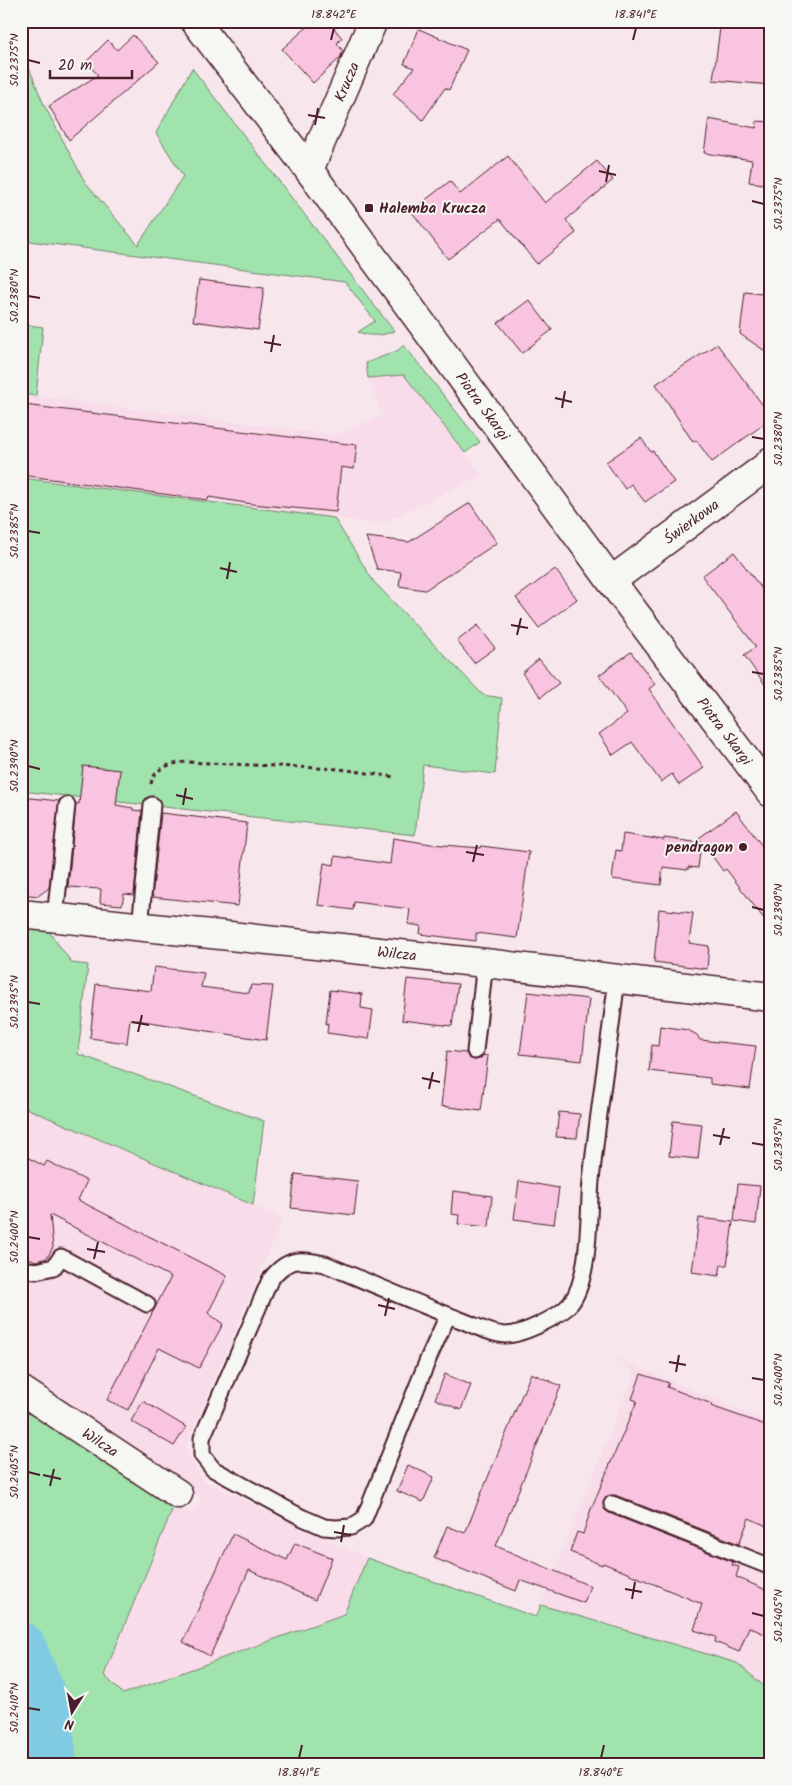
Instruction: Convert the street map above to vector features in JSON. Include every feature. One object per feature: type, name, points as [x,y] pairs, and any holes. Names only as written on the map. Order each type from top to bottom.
[{"type":"street","name":"Piotra Skargi","points":[[195,21],[309,170],[611,582],[771,793]]},
{"type":"street","name":"Krucza","points":[[309,170],[373,21]]},
{"type":"street","name":"Świerkowa","points":[[611,582],[770,465]]},
{"type":"street","name":"Wilcza","points":[[21,914],[485,963],[771,997]]},
{"type":"street","name":"Wilcza","points":[[21,1390],[178,1494]]},
{"type":"lane","points":[[55,918],[67,805]]},
{"type":"lane","points":[[140,927],[152,805]]},
{"type":"lane","points":[[475,1050],[485,963]]},
{"type":"lane","points":[[448,1315],[364,1519],[351,1527],[324,1527],[301,1517],[213,1469],[202,1454],[202,1438],[270,1280],[281,1268],[296,1260],[308,1260],[326,1264],[448,1315],[504,1335],[531,1328],[559,1314],[572,1302],[587,1254],[591,1182],[617,978]]},
{"type":"lane","points":[[21,1270],[36,1271],[54,1267],[61,1257],[147,1304]]},
{"type":"lane","points":[[612,1504],[771,1567]]},
{"type":"path","points":[[152,805],[150,782],[160,769],[172,763],[187,762],[340,769],[395,777]]},
{"type":"shaded area","points":[[404,375],[482,475],[381,524],[21,478],[21,394],[336,435],[383,416],[368,378]]},
{"type":"shaded area","points":[[21,1106],[283,1218],[186,1446],[202,1480],[367,1558],[344,1614],[123,1694],[104,1676],[175,1503],[192,1514],[201,1499],[21,1380]]},
{"type":"shaded area","points":[[771,1323],[771,1404],[761,1400]]},
{"type":"shaded area","points":[[614,1357],[771,1423],[771,1692],[737,1663],[541,1605],[634,1373]]},
{"type":"green space","points":[[26,60],[44,105],[85,182],[138,245],[183,176],[156,133],[192,68],[394,331],[376,335],[358,332],[375,321],[345,282],[21,240],[21,61]]},
{"type":"green space","points":[[21,324],[43,327],[36,396],[21,394]]},
{"type":"green space","points":[[404,345],[480,442],[465,453],[404,375],[368,378],[366,363],[397,351]]},
{"type":"green space","points":[[21,478],[334,518],[374,582],[483,695],[502,698],[495,774],[423,765],[415,835],[21,791]]},
{"type":"green space","points":[[21,926],[47,929],[72,963],[88,965],[78,1054],[264,1121],[253,1205],[21,1106]]},
{"type":"green space","points":[[21,1402],[175,1503],[104,1675],[123,1694],[344,1614],[367,1558],[536,1617],[541,1605],[737,1663],[771,1692],[771,1764],[62,1764],[61,1746],[64,1727],[62,1714],[51,1703],[21,1631]]},
{"type":"green space","points":[[21,1669],[41,1722],[44,1764],[21,1764]]},
{"type":"building","points":[[314,21],[328,21],[342,38],[337,43],[343,51],[340,58],[313,83],[282,49]]},
{"type":"building","points":[[721,21],[771,21],[771,85],[713,80]]},
{"type":"building","points":[[419,29],[467,50],[449,90],[445,88],[423,120],[393,94],[414,68],[404,64]]},
{"type":"building","points":[[133,35],[159,62],[69,140],[49,106],[98,75],[86,62],[108,40],[117,50]]},
{"type":"building","points":[[709,119],[756,128],[757,121],[771,122],[771,185],[749,182],[752,160],[704,153]]},
{"type":"building","points":[[508,156],[545,203],[597,161],[613,180],[566,220],[576,233],[537,264],[500,219],[448,259],[411,211],[450,181],[460,194]]},
{"type":"building","points":[[199,280],[264,288],[258,330],[193,321]]},
{"type":"building","points":[[745,292],[771,295],[771,355],[740,334]]},
{"type":"building","points":[[529,300],[552,330],[522,353],[498,323]]},
{"type":"building","points":[[717,344],[771,416],[771,419],[712,462],[696,440],[693,442],[656,384]]},
{"type":"building","points":[[24,405],[357,445],[354,469],[341,467],[336,512],[252,504],[209,497],[208,500],[21,475],[21,425]]},
{"type":"building","points":[[641,438],[651,452],[653,451],[674,482],[645,502],[631,484],[625,489],[606,462]]},
{"type":"building","points":[[470,503],[497,543],[425,590],[399,586],[401,572],[377,569],[366,537],[409,542]]},
{"type":"building","points":[[734,552],[771,601],[771,693],[744,655],[756,647],[702,576]]},
{"type":"building","points":[[555,569],[577,599],[539,628],[516,598]]},
{"type":"building","points":[[478,625],[495,648],[474,663],[457,641]]},
{"type":"building","points":[[631,652],[655,684],[649,689],[704,768],[679,785],[672,774],[661,782],[632,742],[613,755],[599,734],[627,714],[599,675]]},
{"type":"building","points":[[539,659],[559,683],[541,697],[522,673]]},
{"type":"building","points":[[83,766],[120,770],[116,805],[142,811],[134,895],[124,894],[122,905],[100,903],[101,889],[68,887],[76,803],[79,804]]},
{"type":"building","points":[[21,797],[59,801],[49,888],[38,896],[21,894]]},
{"type":"building","points":[[736,811],[771,858],[771,928],[726,869],[723,871],[699,838]]},
{"type":"building","points":[[161,813],[247,823],[238,906],[152,897]]},
{"type":"building","points":[[623,834],[701,843],[698,868],[688,867],[688,870],[663,867],[661,885],[612,879],[616,850],[621,851]]},
{"type":"building","points":[[393,838],[431,844],[480,848],[481,846],[529,852],[517,938],[476,933],[476,941],[420,934],[421,926],[408,924],[410,909],[354,902],[353,910],[318,905],[324,863],[334,865],[335,856],[390,864]]},
{"type":"building","points":[[659,909],[693,913],[689,943],[709,946],[707,969],[654,962]]},
{"type":"building","points":[[154,967],[204,973],[201,987],[249,993],[251,985],[273,986],[266,1040],[130,1019],[127,1043],[90,1038],[96,984],[151,991]]},
{"type":"building","points":[[407,979],[458,984],[452,1026],[402,1020]]},
{"type":"building","points":[[330,990],[362,994],[361,1008],[373,1010],[369,1039],[327,1033],[328,1023],[326,1024]]},
{"type":"building","points":[[528,992],[589,999],[582,1061],[520,1054]]},
{"type":"building","points":[[660,1026],[688,1030],[697,1035],[700,1040],[756,1046],[750,1089],[710,1084],[710,1078],[649,1071],[652,1045],[658,1046]]},
{"type":"building","points":[[447,1051],[466,1053],[469,1058],[474,1060],[479,1059],[483,1055],[488,1056],[481,1111],[441,1106]]},
{"type":"building","points":[[559,1112],[580,1114],[577,1138],[556,1137]]},
{"type":"building","points":[[673,1121],[702,1124],[698,1159],[669,1156]]},
{"type":"building","points":[[21,1154],[44,1166],[47,1161],[87,1181],[78,1200],[227,1276],[208,1313],[223,1324],[199,1368],[159,1348],[128,1410],[107,1400],[171,1277],[50,1215],[53,1247],[47,1258],[36,1261],[21,1255]]},
{"type":"building","points":[[295,1174],[358,1181],[354,1215],[291,1208]]},
{"type":"building","points":[[519,1181],[559,1188],[554,1224],[514,1219]]},
{"type":"building","points":[[738,1184],[760,1186],[756,1224],[734,1221]]},
{"type":"building","points":[[453,1191],[492,1196],[489,1227],[458,1224],[459,1215],[451,1214]]},
{"type":"building","points":[[699,1218],[733,1222],[727,1265],[721,1265],[719,1276],[692,1272]]},
{"type":"building","points":[[531,1373],[561,1386],[496,1546],[590,1586],[584,1603],[520,1580],[516,1591],[434,1558],[447,1526],[465,1533]]},
{"type":"building","points":[[445,1374],[471,1385],[461,1410],[435,1399]]},
{"type":"building","points":[[641,1374],[669,1383],[667,1387],[712,1404],[711,1406],[771,1427],[771,1528],[749,1518],[739,1544],[615,1495],[607,1496],[603,1501],[604,1509],[609,1513],[733,1562],[732,1565],[739,1567],[736,1577],[771,1592],[771,1637],[749,1627],[739,1652],[715,1642],[716,1637],[694,1630],[702,1604],[603,1563],[602,1565],[570,1552],[577,1532],[583,1534],[591,1509],[637,1401],[632,1399]]},
{"type":"building","points":[[143,1401],[186,1427],[174,1446],[131,1421]]},
{"type":"building","points":[[408,1465],[434,1477],[423,1502],[397,1491]]},
{"type":"building","points":[[233,1534],[287,1560],[295,1543],[332,1558],[315,1600],[249,1570],[210,1656],[183,1642]]},
{"type":"waterway","points":[[21,1647],[42,1698],[47,1717],[52,1764]]},
{"type":"place","name":"Halemba Krucza","points":[[369,208]]},
{"type":"place","name":"pendragon","points":[[743,847]]}]
